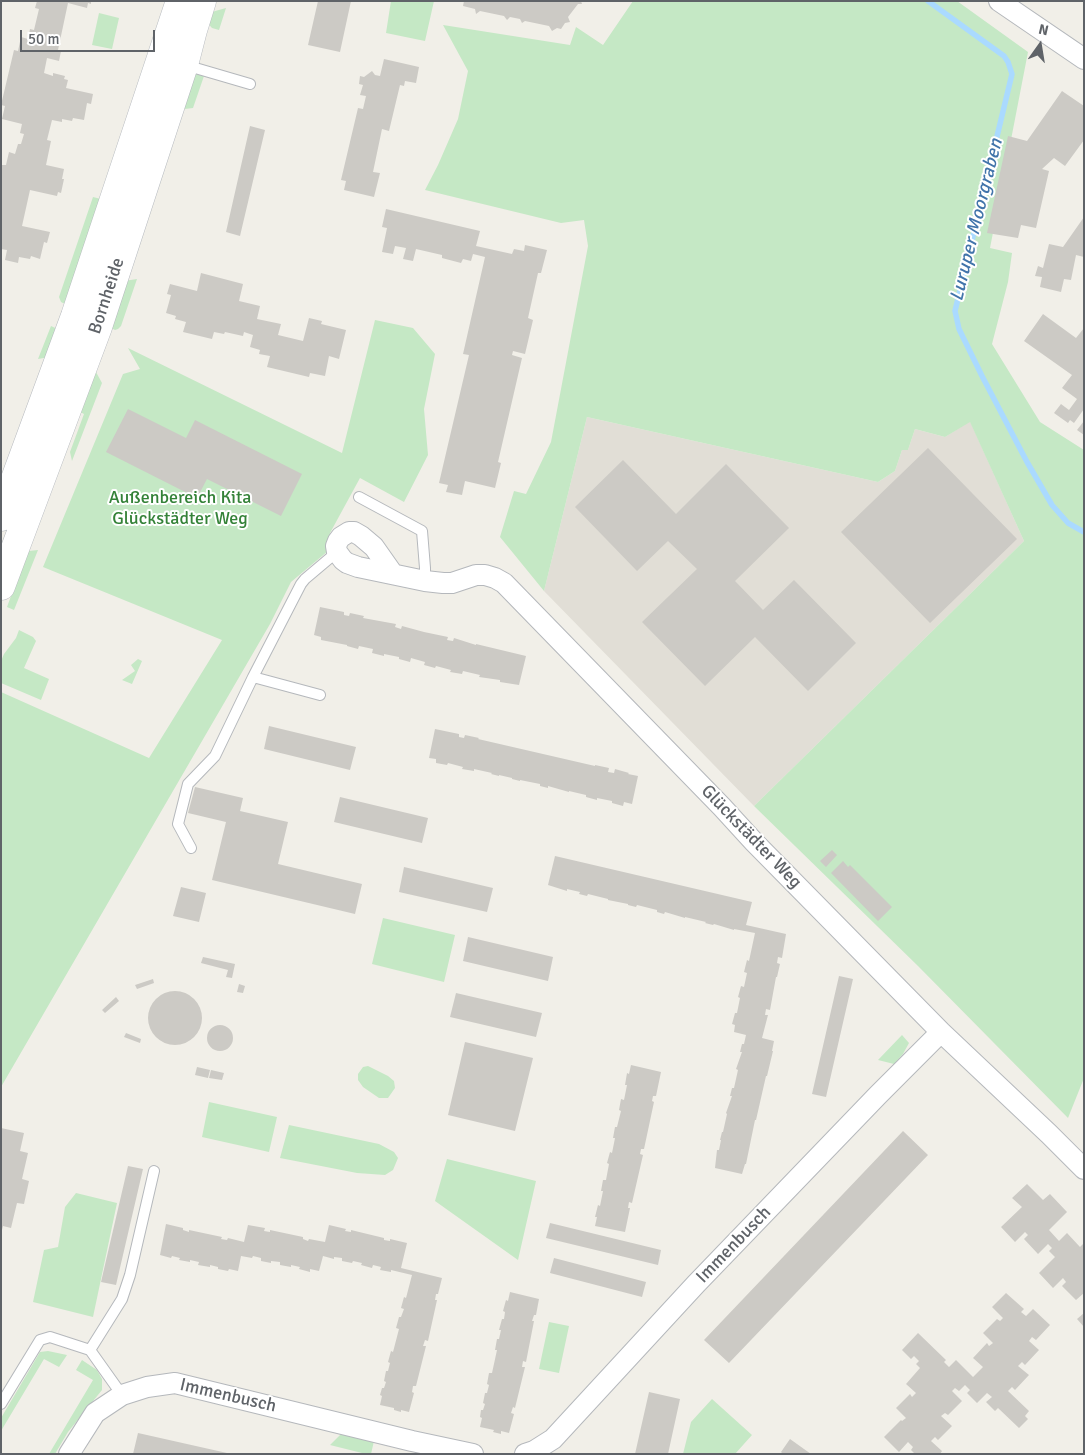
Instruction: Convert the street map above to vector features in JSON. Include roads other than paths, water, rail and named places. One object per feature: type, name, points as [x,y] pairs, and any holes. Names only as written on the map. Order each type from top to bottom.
[{"type":"street","name":"Bornheide","points":[[1,586],[92,307],[180,1]]},
{"type":"street","name":"Bornheide","points":[[1,517],[92,307],[184,65],[202,1]]},
{"type":"street","points":[[999,1],[1084,59]]},
{"type":"street","points":[[337,552],[336,546],[340,537],[354,532],[374,547],[393,574]]},
{"type":"street","name":"Glückstädter Weg","points":[[337,552],[347,563],[358,567],[425,581],[443,584],[476,575],[485,575],[495,578],[504,584],[940,1032],[1084,1169]]},
{"type":"street","name":"Immenbusch","points":[[525,1454],[534,1451],[553,1439],[703,1277],[940,1032]]},
{"type":"street","name":"Immenbusch","points":[[69,1454],[95,1413],[122,1395],[147,1387],[175,1384],[411,1447],[473,1454]]},
{"type":"lane","points":[[184,65],[250,84]]},
{"type":"lane","points":[[359,498],[422,531],[425,581]]},
{"type":"lane","points":[[191,848],[178,824],[188,784],[215,756],[301,584],[305,578],[337,552]]},
{"type":"lane","points":[[253,677],[320,695]]},
{"type":"lane","points":[[90,1350],[122,1298],[130,1275],[154,1171]]},
{"type":"lane","points":[[1,1404],[40,1340],[50,1337],[90,1350],[122,1395]]},
{"type":"waterway","name":"Luruper Moorgraben","points":[[928,1],[1004,56],[1012,74],[955,311],[959,329],[1027,462],[1052,505],[1068,523],[1084,532]]},
{"type":"park label","name":"Außenbereich Kita Glückstädter Weg","points":[[180,508]]}]
